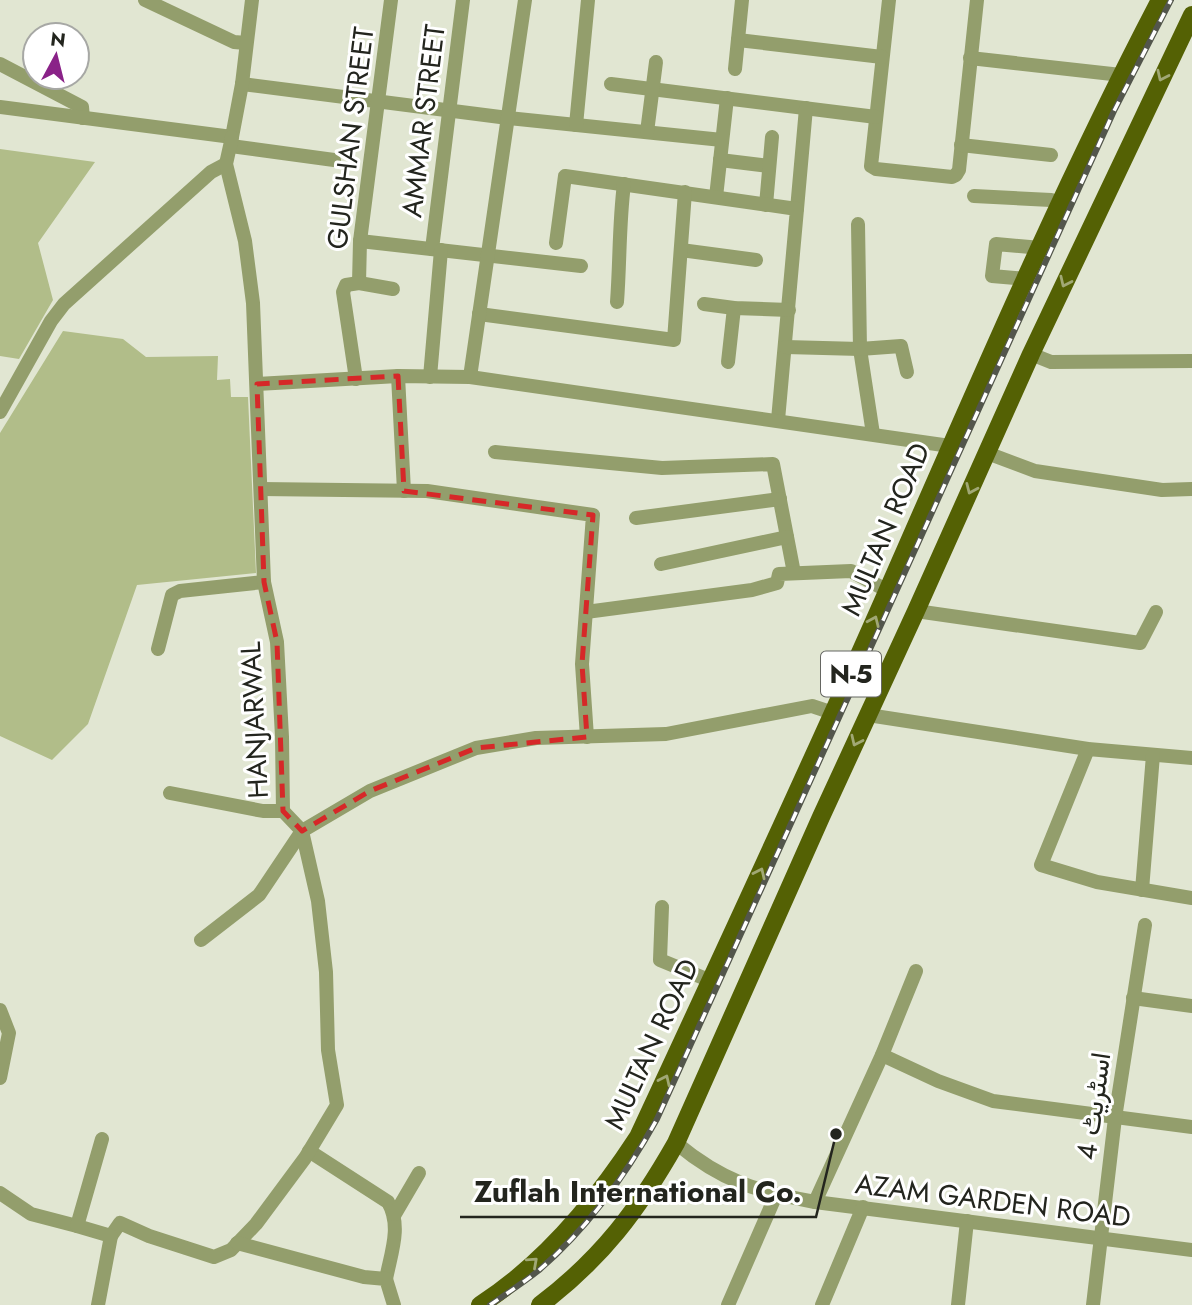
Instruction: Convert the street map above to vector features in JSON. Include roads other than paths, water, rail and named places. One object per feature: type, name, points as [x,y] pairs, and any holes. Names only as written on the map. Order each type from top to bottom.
[{"type":"main road","name":"MULTAN ROAD","points":[[480,1305],[534,1261],[610,1181],[638,1137],[792,804],[1060,203],[1160,0]]},
{"type":"main road","name":"N-5","points":[[540,1305],[566,1285],[617,1234],[655,1180],[676,1143],[1031,354],[1192,15]]},
{"type":"main road","points":[[792,804],[821,817]]},
{"type":"street","points":[[145,0],[234,42],[246,43]]},
{"type":"street","name":"HANJARWAL","points":[[252,0],[242,84],[226,164],[245,241],[253,303],[264,582],[277,642],[282,737],[282,811],[302,831]]},
{"type":"street","name":"GULSHAN STREET","points":[[359,283],[360,241],[391,0]]},
{"type":"street","name":"AMMAR STREET","points":[[429,377],[449,110],[463,0]]},
{"type":"street","points":[[470,377],[525,0]]},
{"type":"street","points":[[576,125],[588,0]]},
{"type":"street","points":[[735,69],[742,0]]},
{"type":"street","points":[[889,0],[871,166],[876,169],[952,177],[957,175],[959,170],[977,0]]},
{"type":"street","points":[[738,40],[882,57]]},
{"type":"street","points":[[970,58],[1121,75]]},
{"type":"street","points":[[648,132],[656,62]]},
{"type":"street","points":[[0,64],[82,107],[83,118]]},
{"type":"street","points":[[242,84],[508,118],[723,140]]},
{"type":"street","points":[[611,84],[876,117]]},
{"type":"street","points":[[716,197],[727,98]]},
{"type":"street","points":[[0,107],[334,159]]},
{"type":"street","points":[[779,420],[806,108]]},
{"type":"street","points":[[766,205],[772,137]]},
{"type":"street","points":[[961,145],[1051,155]]},
{"type":"street","points":[[720,160],[769,166]]},
{"type":"street","points":[[0,412],[51,321],[64,304],[211,172],[226,164]]},
{"type":"street","points":[[556,243],[565,176],[797,209]]},
{"type":"street","points":[[617,302],[621,247],[618,228],[624,184]]},
{"type":"street","points":[[479,314],[674,340],[685,192]]},
{"type":"street","points":[[974,196],[1051,200],[1060,203]]},
{"type":"street","points":[[858,224],[860,349],[873,434]]},
{"type":"street","points":[[360,241],[581,266]]},
{"type":"street","points":[[1027,279],[992,276],[996,244],[1041,248]]},
{"type":"street","points":[[681,250],[756,260]]},
{"type":"street","points":[[356,379],[343,292],[346,285],[359,283],[393,289]]},
{"type":"street","points":[[704,304],[789,310]]},
{"type":"street","points":[[729,362],[733,308]]},
{"type":"street","points":[[786,347],[860,349],[901,346],[907,372]]},
{"type":"street","points":[[1031,354],[1051,362],[1192,361]]},
{"type":"street","points":[[257,384],[398,376],[470,377],[950,446]]},
{"type":"street","points":[[398,376],[404,491]]},
{"type":"street","points":[[495,452],[662,468],[773,464],[794,573]]},
{"type":"street","points":[[987,453],[1035,471],[1163,490],[1192,489]]},
{"type":"street","points":[[261,489],[427,491],[593,515],[582,664],[587,737]]},
{"type":"street","points":[[636,518],[780,499]]},
{"type":"street","points":[[662,564],[787,537]]},
{"type":"street","points":[[586,611],[752,590],[777,583],[779,574],[794,573],[851,571],[888,591]]},
{"type":"street","points":[[158,649],[172,595],[180,591],[264,582]]},
{"type":"street","points":[[916,611],[1140,643],[1156,612]]},
{"type":"street","points":[[201,940],[259,895],[302,831],[370,791],[476,748],[536,738],[666,734],[812,706],[833,713]]},
{"type":"street","points":[[868,715],[1088,749],[1192,758]]},
{"type":"street","points":[[1088,749],[1041,865],[1097,882],[1192,898]]},
{"type":"street","points":[[1142,890],[1153,755]]},
{"type":"street","points":[[170,793],[263,811],[282,811]]},
{"type":"street","points":[[98,1305],[111,1236],[120,1223],[149,1236],[214,1257],[231,1250],[256,1224],[309,1151],[337,1105],[328,1050],[326,971],[318,901],[302,831]]},
{"type":"street","points":[[662,907],[660,960],[710,981]]},
{"type":"street","name":"اسٹریٹ 4","points":[[1093,1305],[1115,1118],[1145,925]]},
{"type":"street","points":[[815,1202],[882,1055],[916,971]]},
{"type":"street","points":[[1133,998],[1192,1006]]},
{"type":"street","points":[[0,1010],[9,1033],[0,1078]]},
{"type":"street","points":[[882,1055],[938,1081],[993,1101],[1192,1127]]},
{"type":"street","points":[[77,1226],[102,1139]]},
{"type":"street","name":"AZAM GARDEN ROAD","points":[[676,1143],[704,1166],[726,1178],[776,1195],[1192,1250]]},
{"type":"street","points":[[309,1151],[388,1202],[395,1214],[397,1224],[386,1279],[394,1305]]},
{"type":"street","points":[[395,1214],[419,1173]]},
{"type":"street","points":[[0,1193],[31,1214],[111,1236]]},
{"type":"street","points":[[728,1305],[776,1195]]},
{"type":"street","points":[[822,1305],[863,1207]]},
{"type":"street","points":[[958,1305],[967,1221]]},
{"type":"street","points":[[237,1243],[364,1277],[386,1279]]},
{"type":"railway","points":[[490,1305],[538,1271],[573,1237],[604,1201],[657,1119],[1114,111],[1171,0]]},
{"type":"place","name":"Zuflah International Co.","points":[[836,1134]]}]
